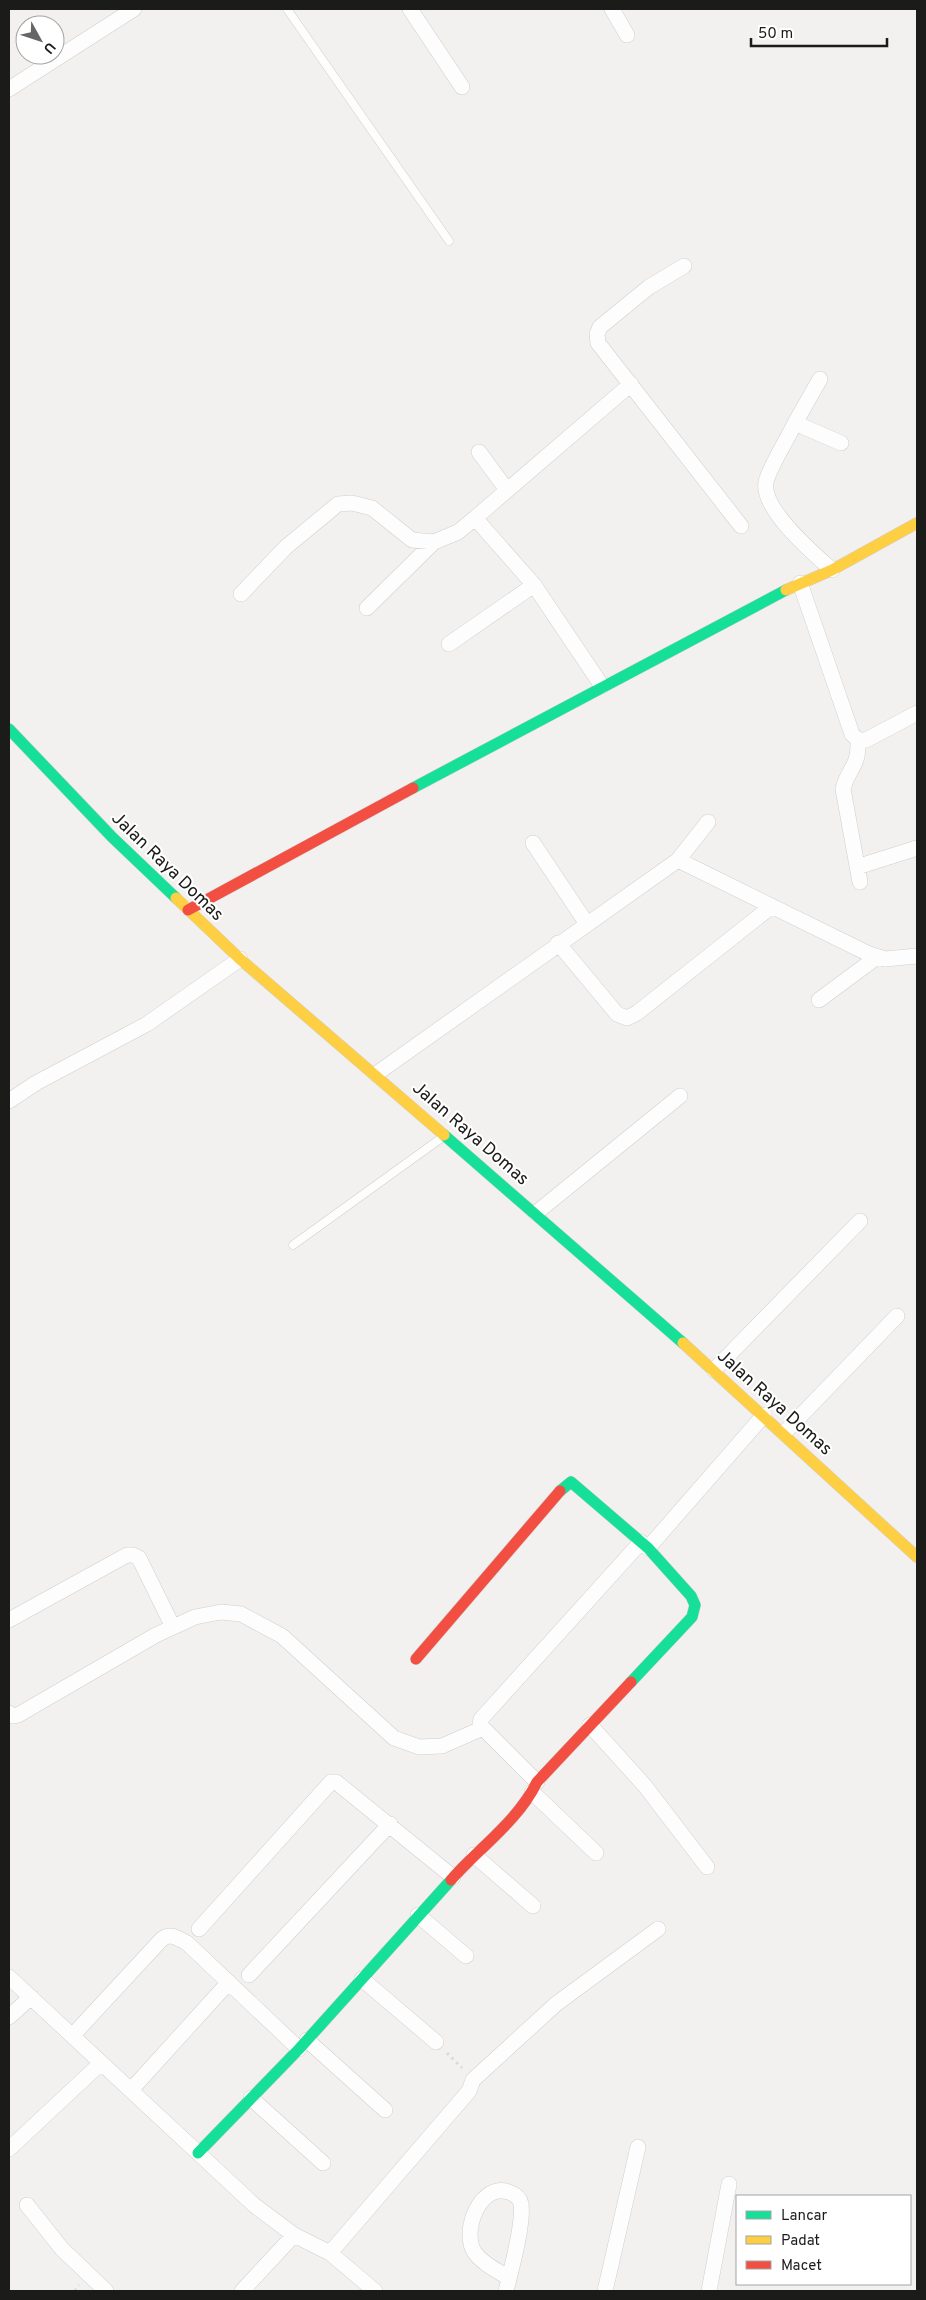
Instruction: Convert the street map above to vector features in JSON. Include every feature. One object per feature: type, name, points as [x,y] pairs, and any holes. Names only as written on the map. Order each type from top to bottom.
[{"type":"main road","points":[[188,910],[602,686],[800,583],[832,570],[917,523]]},
{"type":"main road","name":"Jalan Raya Domas","points":[[9,729],[112,837],[240,958],[536,1213],[714,1370],[917,1557]]},
{"type":"main road","points":[[198,2152],[303,2044],[590,1725],[692,1617],[695,1605],[691,1596],[644,1545],[575,1484],[566,1484],[416,1659]]},
{"type":"street","points":[[9,88],[134,9]]},
{"type":"street","points":[[410,9],[462,87]]},
{"type":"street","points":[[612,9],[627,35]]},
{"type":"street","points":[[684,266],[649,287],[600,326],[597,334],[598,343],[741,526]]},
{"type":"street","points":[[820,379],[795,423],[766,481],[766,496],[795,537],[832,570]]},
{"type":"street","points":[[367,608],[434,542],[458,532],[631,384]]},
{"type":"street","points":[[795,423],[841,444]]},
{"type":"street","points":[[479,452],[507,490]]},
{"type":"street","points":[[241,594],[286,547],[338,504],[352,503],[372,508],[412,540],[434,542]]},
{"type":"street","points":[[475,518],[534,585],[602,686]]},
{"type":"street","points":[[800,583],[852,734],[858,740],[866,740],[917,712]]},
{"type":"street","points":[[449,644],[534,585]]},
{"type":"street","points":[[858,740],[858,757],[843,788],[859,875],[917,848]]},
{"type":"street","points":[[376,1074],[558,943],[678,860],[708,822]]},
{"type":"street","points":[[533,843],[587,924]]},
{"type":"street","points":[[678,860],[877,957],[917,956]]},
{"type":"street","points":[[558,943],[617,1014],[627,1018],[637,1013],[772,906]]},
{"type":"street","points":[[819,1000],[877,957]]},
{"type":"street","points":[[9,1100],[36,1083],[147,1024],[240,958]]},
{"type":"street","points":[[536,1213],[680,1096]]},
{"type":"street","points":[[714,1370],[860,1221]]},
{"type":"street","points":[[784,1433],[897,1316]]},
{"type":"street","points":[[596,1853],[534,1787],[483,1728],[480,1724],[481,1719],[764,1415]]},
{"type":"street","points":[[9,1620],[127,1555],[134,1555],[139,1558],[173,1627]]},
{"type":"street","points":[[9,1713],[12,1716],[18,1715],[173,1627],[196,1617],[221,1612],[241,1614],[282,1636],[394,1738],[419,1747],[442,1746],[483,1728]]},
{"type":"street","points":[[590,1725],[645,1786],[707,1867]]},
{"type":"street","points":[[199,1929],[331,1782],[336,1782],[390,1824],[453,1877]]},
{"type":"street","points":[[249,1975],[390,1824]]},
{"type":"street","points":[[474,1856],[533,1906]]},
{"type":"street","points":[[418,1915],[466,1956]]},
{"type":"street","points":[[330,2253],[469,2091],[473,2080],[556,2004],[658,1929]]},
{"type":"street","points":[[73,2035],[166,1936],[171,1935],[187,1943],[229,1982],[385,2110]]},
{"type":"street","points":[[9,1978],[73,2035],[100,2064],[131,2090],[254,2205],[294,2235],[330,2253],[375,2291]]},
{"type":"street","points":[[362,1979],[436,2042]]},
{"type":"street","points":[[131,2090],[229,1982]]},
{"type":"street","points":[[9,2017],[31,1997]]},
{"type":"street","points":[[9,2149],[100,2064]]},
{"type":"street","points":[[251,2098],[323,2163]]},
{"type":"street","points":[[605,2291],[638,2147]]},
{"type":"street","points":[[709,2291],[729,2184]]},
{"type":"street","points":[[502,2191],[516,2196],[520,2203],[519,2225],[508,2285],[472,2247],[472,2225],[477,2209],[483,2199],[491,2193],[502,2191]]},
{"type":"street","points":[[27,2205],[62,2249],[106,2291]]},
{"type":"street","points":[[242,2291],[294,2235]]},
{"type":"lane","points":[[287,9],[450,241]]},
{"type":"lane","points":[[293,1245],[446,1135]]},
{"type":"path","points":[[436,2042],[473,2080]]},
{"type":"traffic: fast","points":[[413,788],[786,590]]},
{"type":"traffic: fast","points":[[9,729],[112,837],[176,898]]},
{"type":"traffic: fast","points":[[444,1135],[683,1343]]},
{"type":"traffic: fast","points":[[560,1491],[571,1482],[648,1548],[691,1596],[695,1605],[692,1617],[631,1682]]},
{"type":"traffic: fast","points":[[198,2153],[299,2049],[451,1880]]},
{"type":"traffic: slow","points":[[786,590],[832,570],[917,523]]},
{"type":"traffic: slow","points":[[176,898],[240,959],[444,1135]]},
{"type":"traffic: slow","points":[[683,1343],[917,1557]]},
{"type":"traffic: jam","points":[[188,910],[413,788]]},
{"type":"traffic: jam","points":[[416,1659],[560,1491]]},
{"type":"traffic: jam","points":[[451,1880],[509,1822],[537,1782],[631,1682]]}]
